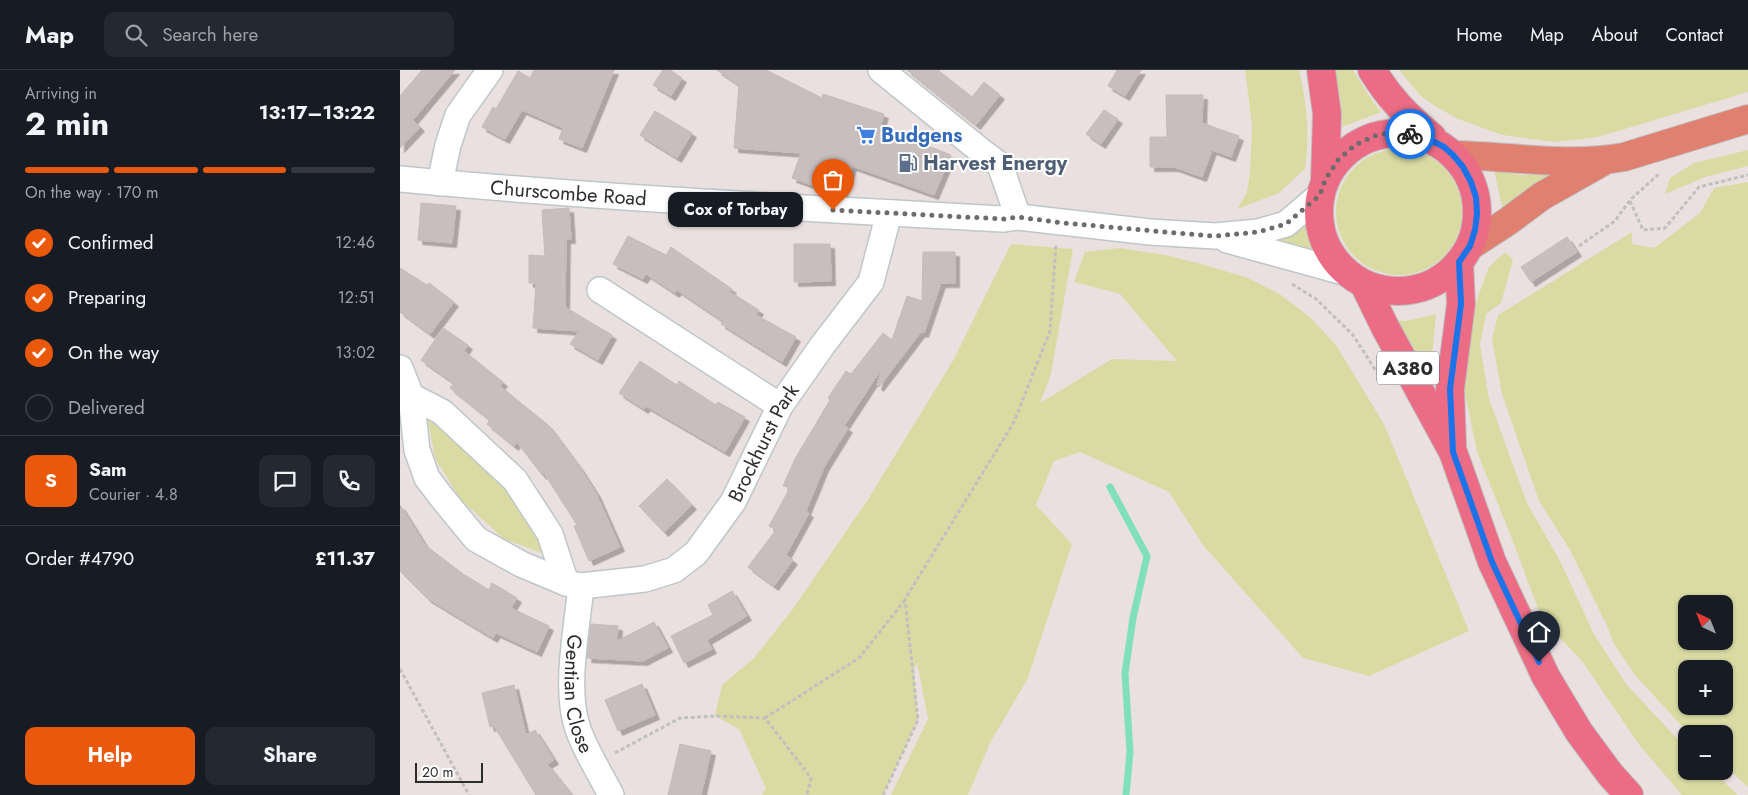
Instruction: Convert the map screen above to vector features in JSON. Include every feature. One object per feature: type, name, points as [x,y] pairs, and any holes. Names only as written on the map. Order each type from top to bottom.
[{"type":"highway","points":[[1321,70],[1327,114],[1323,188],[1318,217],[1323,238],[1332,258],[1355,278],[1384,290],[1405,291],[1425,286],[1438,280],[1464,254],[1475,230],[1477,214],[1476,197],[1463,167],[1448,151],[1405,114],[1384,89],[1372,70]]},
{"type":"highway","points":[[1323,188],[1338,160],[1355,145],[1377,135],[1400,132],[1423,136],[1448,151]]},
{"type":"highway","name":"A380","points":[[1453,452],[1450,389],[1461,304],[1464,254]]},
{"type":"highway","name":"A380","points":[[1355,278],[1405,362],[1453,452],[1492,562],[1546,677],[1579,732],[1610,774],[1629,795]]},
{"type":"main road","points":[[1448,151],[1549,161],[1606,160],[1624,157],[1748,119]]},
{"type":"main road","points":[[1464,254],[1542,196],[1606,160]]},
{"type":"street","points":[[440,183],[448,145],[458,114],[490,70]]},
{"type":"street","points":[[881,70],[981,151],[1000,164],[1018,217]]},
{"type":"street","name":"Churscombe Road","points":[[400,179],[547,192],[889,213],[1003,219],[1018,217],[1064,223],[1215,236],[1258,232],[1286,224],[1323,188]]},
{"type":"street","name":"Brockhurst Park","points":[[400,368],[411,396],[417,450],[427,478],[476,539],[521,564],[574,585],[645,579],[674,570],[696,553],[733,502],[780,406],[822,346],[871,282],[889,213]]},
{"type":"street","name":"Churscombe Road","points":[[1215,236],[1355,278]]},
{"type":"street","points":[[600,290],[780,406]]},
{"type":"street","points":[[411,396],[442,412],[515,480],[550,534],[574,585]]},
{"type":"street","name":"Gentian Close","points":[[574,585],[571,689],[578,728],[611,795]]},
{"type":"path","points":[[1578,246],[1615,222],[1630,200],[1665,169]]},
{"type":"path","points":[[1630,200],[1643,230],[1666,228],[1699,187],[1748,175]]},
{"type":"path","points":[[595,764],[680,718],[715,716],[765,718],[859,658],[905,599],[1014,422],[1050,331],[1056,247],[1064,223]]},
{"type":"path","points":[[1289,282],[1316,299],[1353,335],[1376,371],[1405,362]]},
{"type":"path","points":[[883,795],[918,720],[905,599]]},
{"type":"path","points":[[400,668],[469,795]]},
{"type":"path","points":[[765,718],[811,778],[806,795]]},
{"type":"green space","points":[[1245,70],[1299,70],[1306,107],[1307,143],[1305,169],[1279,193],[1237,209],[1247,192],[1250,172],[1252,126]]},
{"type":"green space","points":[[1332,70],[1353,70],[1381,112],[1342,127],[1341,101]]},
{"type":"green space","points":[[1399,70],[1748,70],[1748,92],[1598,137],[1555,142],[1502,135],[1458,119],[1421,96]]},
{"type":"green space","points":[[1399,149],[1423,154],[1434,159],[1444,167],[1452,177],[1457,188],[1462,212],[1457,236],[1452,247],[1444,257],[1434,265],[1423,270],[1399,275],[1375,270],[1364,265],[1354,257],[1346,247],[1341,236],[1336,212],[1341,188],[1346,177],[1354,167],[1364,159],[1375,154]]},
{"type":"green space","points":[[1748,150],[1748,166],[1705,177],[1665,194],[1670,178],[1694,163]]},
{"type":"green space","points":[[1494,170],[1521,175],[1551,175],[1528,190],[1503,211]]},
{"type":"green space","points":[[1748,182],[1748,787],[1733,773],[1733,725],[1681,725],[1635,675],[1614,644],[1570,550],[1539,501],[1502,394],[1492,339],[1498,315],[1632,232],[1632,244],[1654,248],[1700,213],[1714,188]]},
{"type":"green space","points":[[1308,219],[1308,237],[1312,252],[1268,239]]},
{"type":"green space","points":[[1011,244],[1073,249],[1051,374],[1040,403],[1112,359],[1177,361],[1120,294],[1074,282],[1085,252],[1120,248],[1165,255],[1205,265],[1248,278],[1281,295],[1310,317],[1336,345],[1384,424],[1469,631],[1369,676],[1303,658],[1203,545],[1169,492],[1080,452],[1054,461],[1036,505],[1072,544],[1028,678],[990,743],[968,795],[891,795],[928,719],[917,662],[914,670],[918,720],[883,795],[762,795],[766,788],[739,729],[715,716],[722,685],[754,658],[792,610],[867,501],[954,359]]},
{"type":"green space","points":[[1505,252],[1513,260],[1501,303],[1486,314],[1480,344],[1489,399],[1527,503],[1559,559],[1594,634],[1626,684],[1678,739],[1678,780],[1722,780],[1738,795],[1682,795],[1640,746],[1582,661],[1542,619],[1477,452],[1464,388],[1466,347],[1478,296],[1489,267]]},
{"type":"green space","points":[[1436,314],[1429,386],[1394,320],[1406,321]]},
{"type":"green space","points":[[427,415],[469,450],[528,516],[542,553],[504,539],[460,499],[435,458]]},
{"type":"building","points":[[422,70],[455,70],[413,120],[420,127],[400,148],[400,96]]},
{"type":"building","points":[[534,70],[614,70],[582,148],[559,139],[563,128],[522,110],[505,139],[482,127],[493,107],[496,109],[518,71],[530,78]]},
{"type":"building","points":[[663,70],[670,70],[682,78],[671,96],[653,85]]},
{"type":"building","points":[[717,70],[766,70],[822,98],[823,94],[884,114],[880,127],[951,155],[934,195],[852,166],[842,195],[792,178],[801,153],[734,148],[739,85]]},
{"type":"building","points":[[907,70],[938,70],[972,97],[984,82],[1000,95],[976,125]]},
{"type":"building","points":[[1117,70],[1141,70],[1125,96],[1108,86]]},
{"type":"building","points":[[1166,95],[1203,95],[1202,123],[1239,136],[1231,157],[1212,150],[1202,177],[1174,167],[1150,167],[1150,137],[1167,137]]},
{"type":"building","points":[[1104,110],[1118,119],[1101,144],[1086,134]]},
{"type":"building","points":[[655,111],[692,133],[677,158],[640,135]]},
{"type":"building","points":[[421,203],[456,206],[452,243],[418,240]]},
{"type":"building","points":[[569,208],[571,239],[566,239],[565,307],[612,335],[598,360],[570,344],[579,331],[533,328],[536,283],[529,283],[529,255],[545,256],[542,210]]},
{"type":"building","points":[[628,236],[666,255],[671,247],[732,289],[730,292],[759,310],[756,315],[796,337],[782,362],[721,324],[723,321],[677,290],[675,293],[646,274],[643,279],[613,264]]},
{"type":"building","points":[[1567,237],[1577,252],[1531,282],[1521,267]]},
{"type":"building","points":[[794,244],[830,244],[831,281],[794,282]]},
{"type":"building","points":[[923,252],[955,252],[955,283],[941,283],[924,333],[921,332],[879,387],[877,385],[880,371],[844,426],[848,428],[824,467],[806,511],[809,513],[786,555],[793,560],[774,586],[748,567],[776,530],[769,526],[790,488],[783,486],[795,459],[830,400],[828,398],[846,371],[851,374],[883,333],[892,340],[907,296],[922,301]]},
{"type":"building","points":[[400,268],[427,285],[429,283],[454,302],[430,334],[400,312]]},
{"type":"building","points":[[443,328],[468,345],[464,351],[503,382],[500,386],[548,425],[596,493],[620,547],[589,561],[574,526],[577,525],[544,473],[542,475],[517,442],[514,446],[487,424],[490,420],[450,388],[454,383],[421,360]]},
{"type":"building","points":[[640,361],[677,385],[679,381],[716,405],[718,402],[745,417],[725,452],[646,406],[644,409],[619,393]]},
{"type":"building","points":[[667,479],[692,505],[664,532],[639,506]]},
{"type":"building","points":[[400,505],[425,545],[463,574],[489,590],[492,583],[517,598],[511,608],[549,626],[537,652],[496,633],[493,638],[427,598],[400,571]]},
{"type":"building","points":[[732,591],[747,616],[707,640],[712,649],[684,663],[671,636],[713,615],[708,605]]},
{"type":"building","points":[[654,622],[668,648],[643,661],[587,658],[591,624],[618,626],[617,641]]},
{"type":"building","points":[[642,684],[655,715],[618,731],[605,700]]},
{"type":"building","points":[[514,685],[526,735],[535,730],[554,760],[547,764],[572,795],[536,795],[494,726],[490,727],[482,693]]},
{"type":"building","points":[[680,744],[711,751],[701,795],[668,795]]},
{"type":"waterway","points":[[1110,487],[1147,556],[1133,618],[1125,673],[1130,752],[1126,795]]},
{"type":"way so far","points":[[833,210],[1003,219],[1018,217],[1150,232],[1215,236],[1258,232],[1286,224],[1320,195],[1325,180],[1338,160],[1355,145],[1377,135],[1400,132],[1410,134]]},
{"type":"place","name":"Budgens","points":[[866,135]]},
{"type":"place","name":"Harvest Energy","points":[[908,163]]},
{"type":"place","name":"Cox of Torbay","points":[[833,210]]},
{"type":"route","points":[[1410,134],[1423,136],[1444,147],[1453,155],[1463,167],[1476,197],[1477,214],[1475,230],[1470,246],[1459,262],[1461,304],[1450,389],[1453,452],[1492,562],[1539,662]]}]
